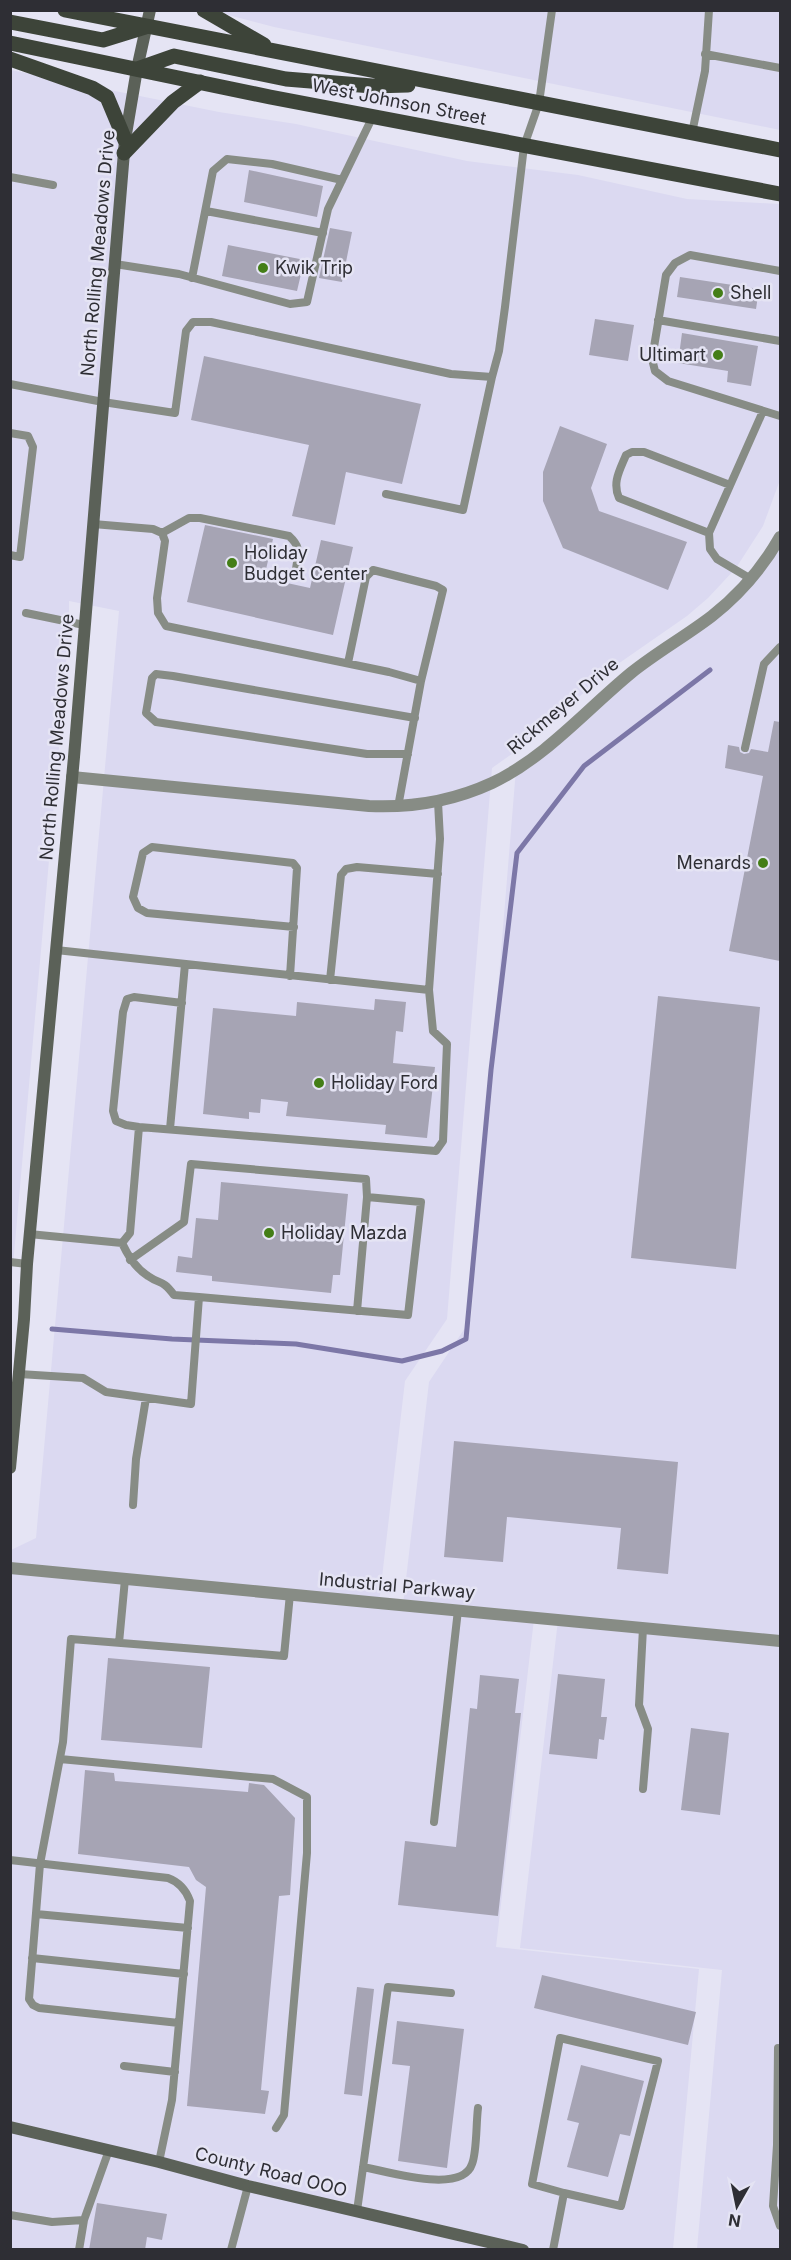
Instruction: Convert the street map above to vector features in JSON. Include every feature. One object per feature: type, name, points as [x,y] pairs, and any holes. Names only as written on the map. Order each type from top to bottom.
[{"type":"main road","name":"North Rolling Meadows Drive","points":[[10,1468],[29,1234],[72,777],[124,146],[150,10]]},
{"type":"main road","points":[[204,10],[275,51]]},
{"type":"main road","name":"West Johnson Street","points":[[69,11],[437,85],[780,150]]},
{"type":"main road","points":[[10,22],[103,40],[147,27]]},
{"type":"main road","name":"West Johnson Street","points":[[10,44],[524,146],[780,194]]},
{"type":"main road","points":[[137,69],[174,56],[286,79],[372,86],[437,85]]},
{"type":"main road","points":[[10,59],[92,88],[107,97],[124,146],[173,102],[200,82]]},
{"type":"main road","name":"County Road OOO","points":[[10,2127],[159,2162],[248,2186],[523,2250]]},
{"type":"street","name":"Rickmeyer Drive","points":[[72,777],[369,806],[398,807],[438,802],[485,786],[530,760],[630,674],[722,608],[751,579],[780,537]]},
{"type":"street","name":"Industrial Parkway","points":[[10,1568],[780,1641]]},
{"type":"lane","points":[[386,494],[463,510],[499,351],[524,146],[539,103],[552,10]]},
{"type":"lane","points":[[692,133],[705,71],[709,10]]},
{"type":"lane","points":[[705,54],[780,68]]},
{"type":"lane","points":[[115,264],[179,274],[290,304],[307,302],[328,210],[373,116]]},
{"type":"lane","points":[[192,278],[213,171],[227,159],[272,164],[342,180]]},
{"type":"lane","points":[[10,177],[53,185]]},
{"type":"lane","points":[[206,211],[323,233]]},
{"type":"lane","points":[[780,271],[690,255],[675,263],[666,275],[652,359],[655,372],[668,381],[780,416]]},
{"type":"lane","points":[[658,320],[780,341]]},
{"type":"lane","points":[[10,384],[175,413],[186,331],[193,322],[210,322],[451,375],[492,377]]},
{"type":"lane","points":[[751,579],[717,559],[710,549],[709,533],[762,411]]},
{"type":"lane","points":[[10,433],[28,435],[33,447],[20,557],[10,555]]},
{"type":"lane","points":[[709,533],[619,498],[616,491],[616,479],[626,455],[632,452],[644,452],[730,485]]},
{"type":"lane","points":[[162,533],[189,518],[200,518],[289,536],[297,543],[299,550],[296,568]]},
{"type":"lane","points":[[93,524],[153,529],[162,533],[165,541],[157,598],[158,613],[166,626],[348,663],[421,681]]},
{"type":"lane","points":[[348,663],[366,577],[373,570],[436,586],[443,590],[421,681],[398,807]]},
{"type":"lane","points":[[26,613],[84,625]]},
{"type":"lane","points":[[745,748],[764,664],[780,646]]},
{"type":"lane","points":[[408,754],[367,754],[156,722],[146,713],[152,678],[156,674],[173,676],[415,718]]},
{"type":"lane","points":[[182,1003],[134,997],[127,999],[123,1012],[113,1112],[116,1121],[139,1127],[436,1151],[443,1141],[447,1044],[433,1031],[429,990],[440,839],[438,802]]},
{"type":"lane","points":[[290,975],[294,927],[297,868],[293,863],[152,848],[143,853],[133,897],[138,908],[147,913],[294,927]]},
{"type":"lane","points":[[330,980],[341,875],[346,868],[438,874]]},
{"type":"lane","points":[[56,950],[429,990]]},
{"type":"lane","points":[[170,1129],[185,964]]},
{"type":"lane","points":[[122,1243],[129,1233],[139,1127]]},
{"type":"lane","points":[[130,1260],[184,1222],[191,1164],[366,1179],[367,1197],[357,1311]]},
{"type":"lane","points":[[122,1243],[130,1260],[148,1277],[165,1283],[174,1295],[408,1315],[421,1202],[367,1197]]},
{"type":"lane","points":[[29,1234],[122,1243]]},
{"type":"lane","points":[[10,1262],[27,1264]]},
{"type":"lane","points":[[19,1374],[83,1378],[106,1392],[191,1404],[200,1297]]},
{"type":"lane","points":[[133,1505],[136,1459],[146,1398]]},
{"type":"lane","points":[[120,1643],[125,1579]]},
{"type":"lane","points":[[179,2023],[39,2008],[29,1999],[40,1864],[60,1759],[71,1639],[284,1656],[290,1594]]},
{"type":"lane","points":[[434,1822],[458,1610]]},
{"type":"lane","points":[[643,1789],[648,1729],[639,1705],[644,1628]]},
{"type":"lane","points":[[60,1759],[273,1779],[308,1797],[307,1853],[284,2115],[276,2128]]},
{"type":"lane","points":[[10,1860],[173,1880],[188,1896],[190,1902],[188,1928],[172,2100],[159,2162]]},
{"type":"lane","points":[[36,1914],[188,1928]]},
{"type":"lane","points":[[32,1958],[184,1974]]},
{"type":"lane","points":[[357,2211],[388,1987],[451,1993]]},
{"type":"lane","points":[[560,2038],[658,2061],[621,2206],[564,2193],[532,2184],[560,2038]]},
{"type":"lane","points":[[778,2048],[777,2145],[773,2206],[780,2226]]},
{"type":"lane","points":[[124,2066],[175,2072]]},
{"type":"lane","points":[[363,2167],[427,2179],[450,2181],[462,2177],[472,2165],[478,2108]]},
{"type":"lane","points":[[79,2250],[84,2220],[109,2150]]},
{"type":"lane","points":[[231,2250],[248,2186]]},
{"type":"lane","points":[[553,2250],[564,2193]]},
{"type":"lane","points":[[10,2216],[51,2222],[84,2220]]},
{"type":"shaded area","points":[[213,11],[780,11],[780,130],[274,27]]},
{"type":"shaded area","points":[[11,70],[219,112],[296,124],[467,161],[578,175],[687,199],[780,204],[780,480],[763,526],[736,568],[708,598],[687,616],[615,666],[516,751],[492,768],[447,1319],[405,1381],[379,1603],[534,1619],[496,1947],[699,1969],[673,2249],[11,2249],[11,1550],[36,1538],[119,611],[69,601],[69,627],[58,759],[11,1288]]},
{"type":"shaded area","points":[[780,537],[780,2249],[697,2249],[722,1970],[520,1948],[558,1620],[403,1605],[429,1382],[471,1319],[516,769],[711,617]]},
{"type":"building","points":[[249,170],[323,186],[317,217],[244,202]]},
{"type":"building","points":[[330,228],[352,232],[342,282],[319,278]]},
{"type":"building","name":"Kwik Trip","points":[[228,245],[310,261],[307,275],[301,274],[297,291],[222,276]]},
{"type":"building","name":"Shell","points":[[680,277],[759,289],[756,309],[677,297]]},
{"type":"building","points":[[595,319],[634,325],[628,361],[589,355]]},
{"type":"building","name":"Ultimart","points":[[682,333],[758,346],[751,386],[727,382],[728,371],[678,363]]},
{"type":"building","points":[[204,356],[421,404],[402,484],[346,472],[335,525],[292,516],[309,445],[191,420]]},
{"type":"building","points":[[560,426],[607,444],[591,488],[599,511],[687,542],[668,590],[563,548],[543,501],[543,472]]},
{"type":"building","name":"Holiday Budget Center","points":[[205,525],[273,539],[264,578],[310,588],[321,540],[353,547],[333,635],[187,602]]},
{"type":"building","name":"Menards","points":[[774,721],[780,722],[780,961],[729,951],[763,776],[725,768],[728,745],[739,747],[740,752],[744,754],[749,753],[751,749],[768,752]]},
{"type":"building","points":[[658,996],[760,1007],[736,1269],[631,1258]]},
{"type":"building","name":"Holiday Ford","points":[[375,999],[406,1002],[403,1032],[396,1031],[393,1063],[435,1067],[427,1138],[385,1134],[386,1125],[286,1116],[288,1102],[261,1099],[260,1113],[249,1112],[249,1119],[203,1114],[213,1008],[296,1016],[297,1002],[374,1010]]},
{"type":"building","name":"Holiday Mazda","points":[[221,1182],[348,1194],[340,1275],[333,1275],[331,1293],[212,1281],[212,1276],[176,1272],[178,1256],[192,1258],[196,1218],[218,1220]]},
{"type":"building","points":[[454,1441],[678,1462],[668,1574],[617,1569],[621,1528],[507,1517],[503,1562],[444,1557]]},
{"type":"building","points":[[108,1658],[210,1667],[202,1748],[101,1740]]},
{"type":"building","points":[[558,1674],[605,1679],[601,1717],[607,1717],[604,1740],[599,1739],[597,1759],[549,1754]]},
{"type":"building","points":[[480,1675],[519,1679],[515,1713],[521,1713],[498,1916],[398,1905],[405,1841],[456,1847],[470,1708],[477,1709]]},
{"type":"building","points":[[691,1728],[729,1733],[720,1815],[681,1810]]},
{"type":"building","points":[[85,1770],[114,1773],[115,1781],[248,1792],[249,1783],[264,1785],[295,1818],[290,1895],[279,1896],[261,2090],[269,2091],[265,2114],[187,2106],[206,1887],[196,1880],[189,1867],[78,1854]]},
{"type":"building","points":[[542,1975],[696,2012],[688,2045],[534,2008]]},
{"type":"building","points":[[357,1987],[374,1989],[362,2096],[344,2094]]},
{"type":"building","points":[[397,2021],[464,2029],[447,2168],[398,2161],[410,2066],[392,2064]]},
{"type":"building","points":[[581,2065],[644,2081],[630,2136],[620,2134],[608,2177],[567,2167],[579,2123],[567,2120]]},
{"type":"building","points":[[97,2203],[167,2214],[162,2240],[147,2237],[145,2250],[89,2250]]},
{"type":"waterway","points":[[52,1329],[172,1339],[296,1344],[402,1361],[442,1351],[466,1339],[491,1070],[517,853],[584,766],[710,670]]},
{"type":"place","name":"Kwik Trip","points":[[263,268]]},
{"type":"place","name":"Shell","points":[[718,293]]},
{"type":"place","name":"Ultimart","points":[[718,355]]},
{"type":"place","name":"Holiday Budget Center","points":[[232,563]]},
{"type":"place","name":"Menards","points":[[763,863]]},
{"type":"place","name":"Holiday Ford","points":[[319,1083]]},
{"type":"place","name":"Holiday Mazda","points":[[269,1233]]}]
